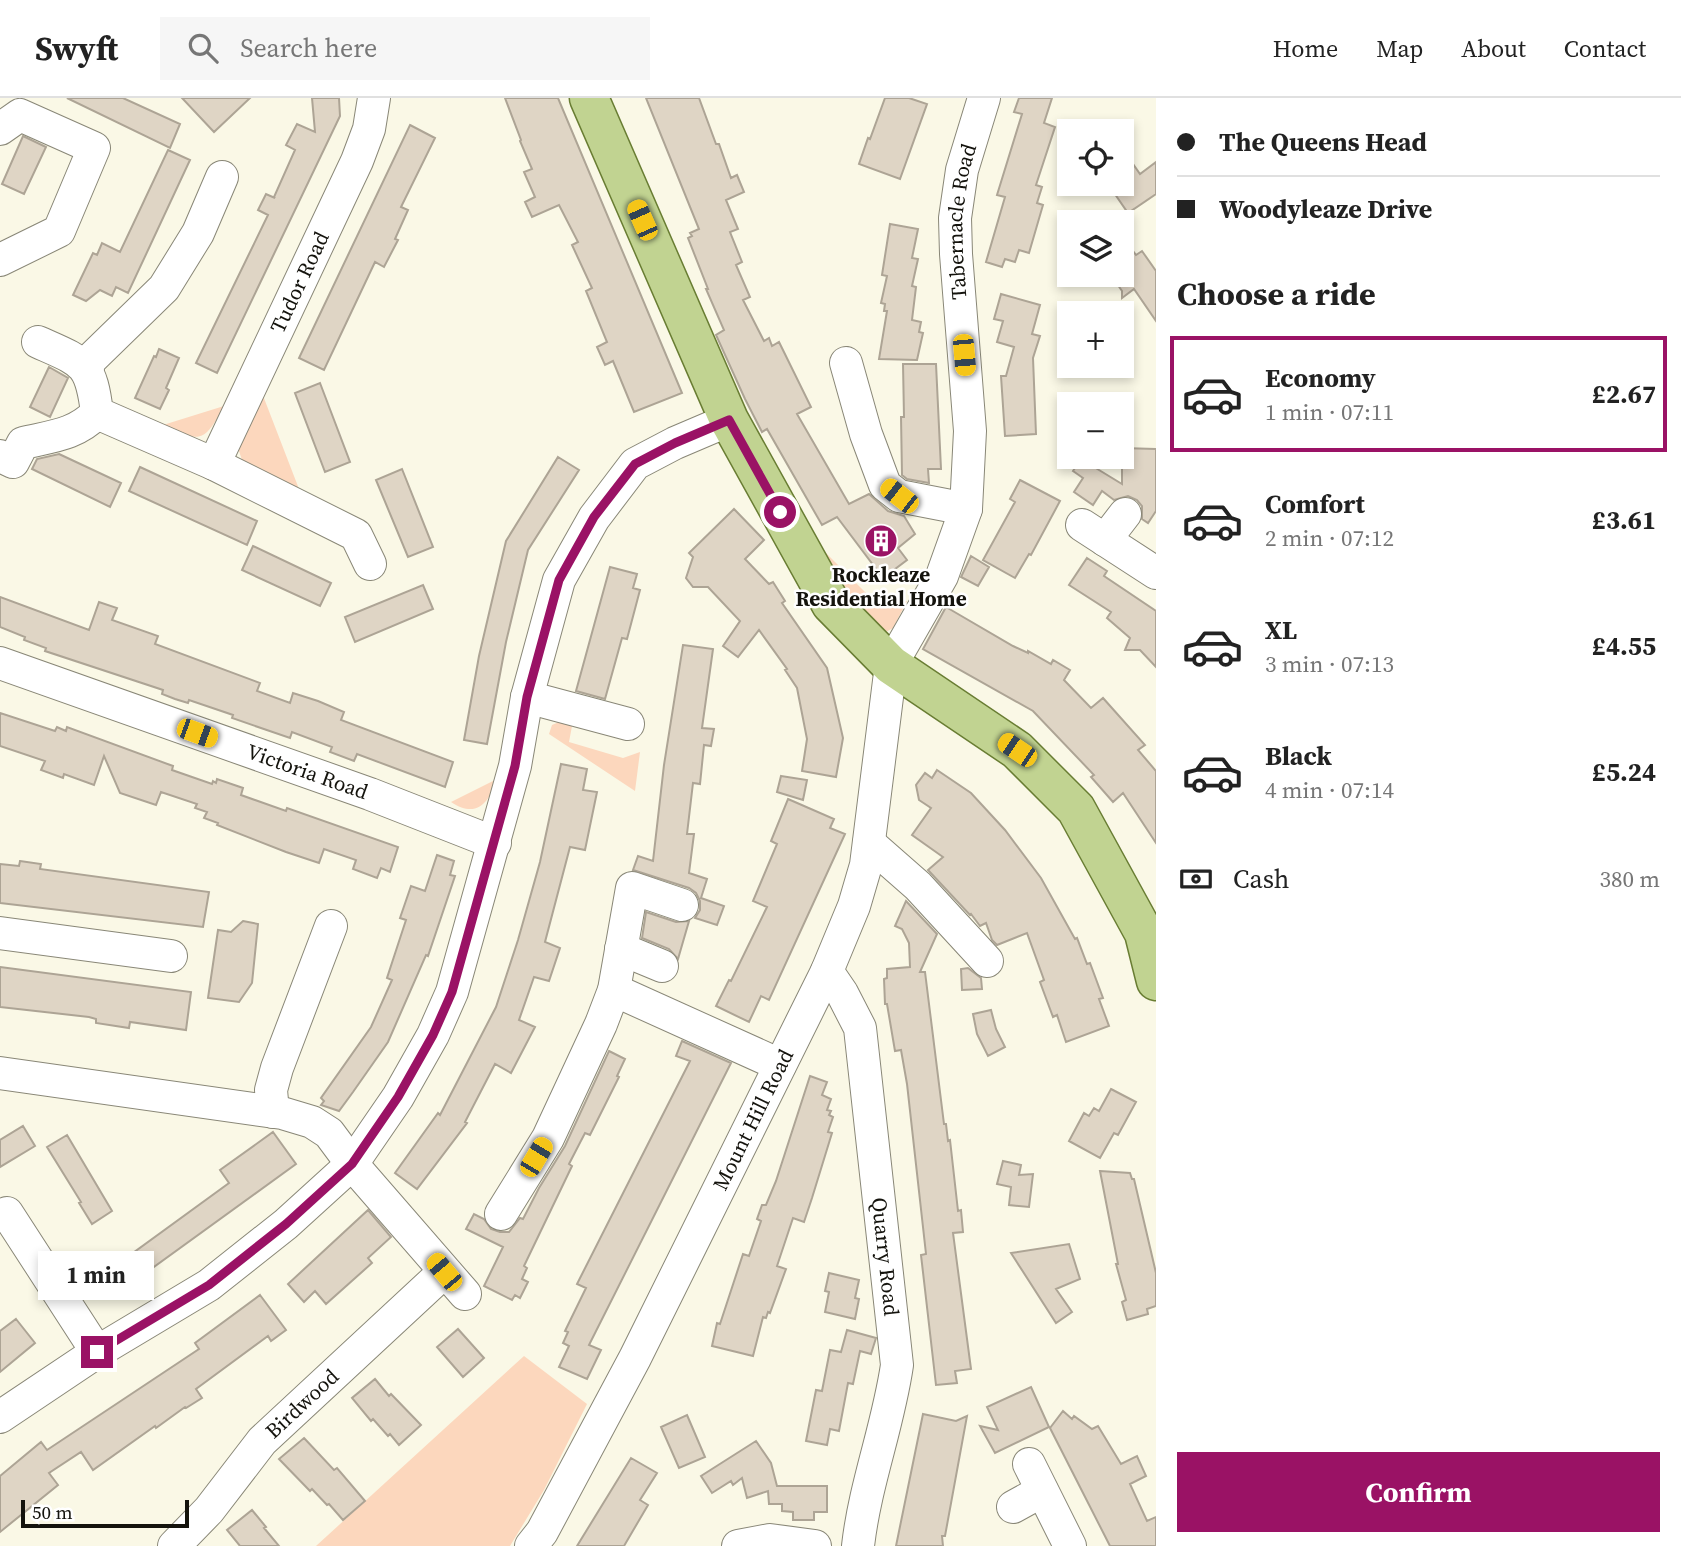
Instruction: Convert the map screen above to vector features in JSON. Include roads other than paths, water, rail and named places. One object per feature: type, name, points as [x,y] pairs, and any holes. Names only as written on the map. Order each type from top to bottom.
[{"type":"main road","points":[[589,98],[729,420],[831,604],[891,665],[1017,750],[1076,809],[1144,933],[1156,981]]},
{"type":"street","name":"Tudor Road","points":[[214,464],[357,161],[369,129],[374,98]]},
{"type":"street","name":"Tabernacle Road","points":[[891,665],[942,576],[965,509],[970,431],[955,218],[962,170],[984,98]]},
{"type":"street","points":[[0,129],[20,115],[94,148],[59,231],[0,260]]},
{"type":"street","points":[[87,370],[90,360],[164,288],[198,233],[222,177]]},
{"type":"street","points":[[38,342],[72,358],[87,370],[107,417],[214,464],[356,535],[370,564]]},
{"type":"street","points":[[846,363],[884,485],[899,496],[965,509]]},
{"type":"street","points":[[0,456],[13,462],[23,443],[61,434],[107,417]]},
{"type":"street","points":[[0,1417],[97,1352],[209,1285],[286,1224],[352,1164],[398,1097],[433,1035],[452,992],[515,766],[527,697],[559,580],[594,517],[635,464],[729,420]]},
{"type":"street","points":[[1125,514],[1094,532],[1156,573]]},
{"type":"street","name":"Victoria Road","points":[[0,663],[370,794],[495,843]]},
{"type":"street","name":"Mount Hill Road","points":[[531,1546],[542,1532],[629,1369],[827,971],[854,906],[866,865],[891,665]]},
{"type":"street","points":[[527,697],[628,724]]},
{"type":"street","points":[[869,843],[918,886],[987,961]]},
{"type":"street","points":[[501,1214],[548,1138],[582,1069],[614,990],[632,888],[682,905]]},
{"type":"street","points":[[273,1112],[271,1090],[277,1068],[331,926]]},
{"type":"street","points":[[0,933],[170,956]]},
{"type":"street","points":[[621,949],[662,966]]},
{"type":"street","name":"Quarry Road","points":[[827,971],[860,1028],[897,1365],[891,1406],[862,1509],[858,1546]]},
{"type":"street","points":[[614,990],[780,1065]]},
{"type":"street","name":"Birdwood","points":[[0,1073],[273,1112],[312,1122],[329,1133],[352,1164],[454,1283],[262,1441],[209,1510],[174,1546]]},
{"type":"street","points":[[7,1213],[97,1352]]},
{"type":"street","points":[[1013,1507],[1035,1478],[1070,1546]]},
{"type":"street","points":[[738,1546],[770,1540],[815,1546]]},
{"type":"place","name":"Rockleaze Residential Home","points":[[881,541]]}]
